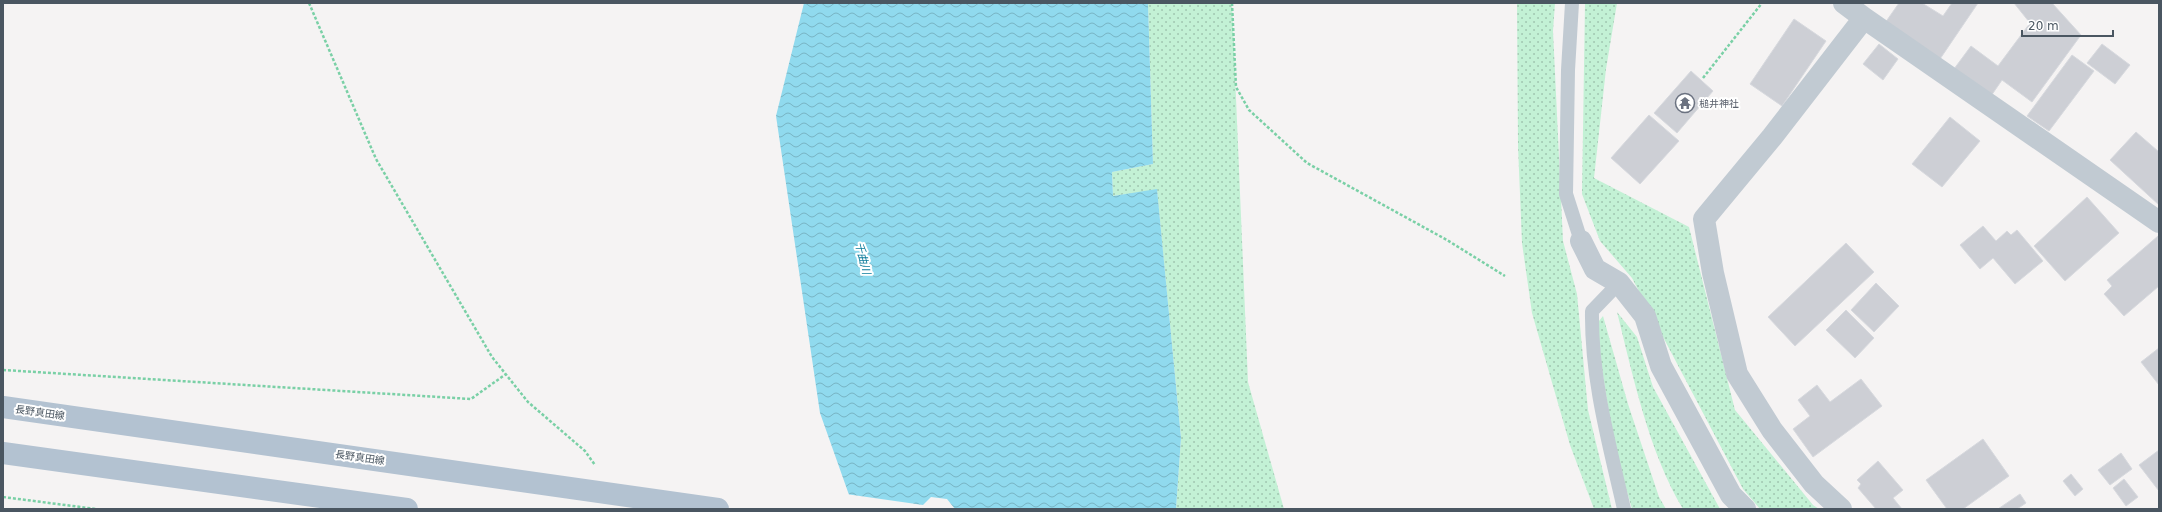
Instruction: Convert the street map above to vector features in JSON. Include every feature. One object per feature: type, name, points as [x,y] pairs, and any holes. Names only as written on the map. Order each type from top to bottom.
[{"type":"main road","name":"長野真田線","points":[[3,407],[718,509]]},
{"type":"main road","points":[[3,453],[407,509]]},
{"type":"street","points":[[1844,3],[2159,222]]},
{"type":"street","points":[[1841,509],[1814,484],[1772,430],[1738,374],[1713,273],[1704,218],[1772,136],[1864,18]]},
{"type":"street","points":[[1581,241],[1594,269],[1619,283],[1645,316],[1665,373],[1731,495],[1745,509]]},
{"type":"lane","points":[[1572,3],[1568,70],[1566,194],[1581,241]]},
{"type":"lane","points":[[1619,283],[1592,311],[1592,340],[1601,413],[1624,509]]},
{"type":"path","points":[[309,3],[376,159],[492,357],[528,402],[585,450],[599,470]]},
{"type":"path","points":[[1232,3],[1236,87],[1250,110],[1307,163],[1447,240],[1505,276]]},
{"type":"path","points":[[1704,78],[1762,3]]},
{"type":"path","points":[[3,370],[471,399],[506,374]]},
{"type":"path","points":[[3,497],[96,509]]},
{"type":"green space","points":[[1148,3],[1232,3],[1248,382],[1284,509],[1176,509],[1181,438],[1157,190],[1113,196],[1112,172],[1153,164]]},
{"type":"green space","points":[[1517,3],[1555,3],[1553,31],[1563,241],[1577,294],[1588,410],[1612,509],[1594,509],[1570,445],[1532,313],[1522,243],[1518,146]]},
{"type":"green space","points":[[1585,3],[1617,3],[1606,69],[1594,178],[1689,227],[1735,410],[1813,505],[1819,509],[1760,509],[1743,489],[1632,278],[1600,241],[1582,194]]},
{"type":"green space","points":[[1617,312],[1637,337],[1653,387],[1720,509],[1683,509],[1671,487],[1651,439],[1643,414]]},
{"type":"green space","points":[[1603,316],[1628,404],[1659,497],[1666,509],[1632,509],[1615,450],[1595,326]]},
{"type":"water","name":"千曲川","points":[[804,3],[1148,3],[1153,164],[1112,172],[1113,196],[1157,189],[1181,438],[1176,509],[854,509],[820,413],[776,116]]},
{"type":"pier","points":[[846,494],[923,505],[931,497],[947,499],[955,509],[852,509]]},
{"type":"building","points":[[1899,3],[1922,3],[1943,16],[1952,3],[1978,3],[1940,59],[1885,23]]},
{"type":"building","points":[[2014,3],[2052,3],[2081,35],[2032,102],[2002,80],[1991,96],[1954,69],[1971,46],[1998,66],[2030,23]]},
{"type":"building","points":[[1794,19],[1826,41],[1782,106],[1750,84]]},
{"type":"building","points":[[1879,44],[1898,59],[1883,80],[1863,64]]},
{"type":"building","points":[[2102,44],[2130,65],[2115,84],[2087,63]]},
{"type":"building","points":[[2072,55],[2094,71],[2049,131],[2027,116]]},
{"type":"building","points":[[1691,71],[1713,91],[1677,133],[1654,113]]},
{"type":"building","points":[[1649,115],[1679,141],[1640,184],[1611,158]]},
{"type":"building","points":[[1950,117],[1980,141],[1942,187],[1912,164]]},
{"type":"building","points":[[2136,132],[2159,152],[2159,205],[2110,160]]},
{"type":"building","points":[[2087,197],[2119,233],[2065,281],[2034,246]]},
{"type":"building","points":[[1983,226],[1996,241],[2007,231],[2011,235],[2017,230],[2043,261],[2015,284],[1993,258],[1980,269],[1960,245]]},
{"type":"building","points":[[2158,236],[2159,286],[2124,316],[2104,294],[2112,286],[2107,280]]},
{"type":"building","points":[[1846,243],[1874,272],[1795,346],[1768,317]]},
{"type":"building","points":[[1876,283],[1899,306],[1874,332],[1851,310]]},
{"type":"building","points":[[1846,310],[1874,338],[1855,358],[1826,330]]},
{"type":"building","points":[[2159,348],[2159,385],[2141,362]]},
{"type":"building","points":[[1861,379],[1882,406],[1813,457],[1793,429],[1810,416],[1798,400],[1817,385],[1830,402]]},
{"type":"building","points":[[1983,439],[2009,476],[1963,509],[1947,509],[1926,480]]},
{"type":"building","points":[[2159,450],[2159,491],[2139,465]]},
{"type":"building","points":[[2121,453],[2132,469],[2110,485],[2098,470]]},
{"type":"building","points":[[1878,461],[1903,490],[1893,498],[1902,509],[1876,509],[1858,488],[1861,484],[1857,480]]},
{"type":"building","points":[[2071,474],[2083,489],[2075,496],[2063,481]]},
{"type":"building","points":[[2124,479],[2138,497],[2126,506],[2113,488]]},
{"type":"building","points":[[2020,494],[2026,503],[2017,509],[1998,509]]},
{"type":"place","name":"槌井神社","points":[[1685,103]]}]
